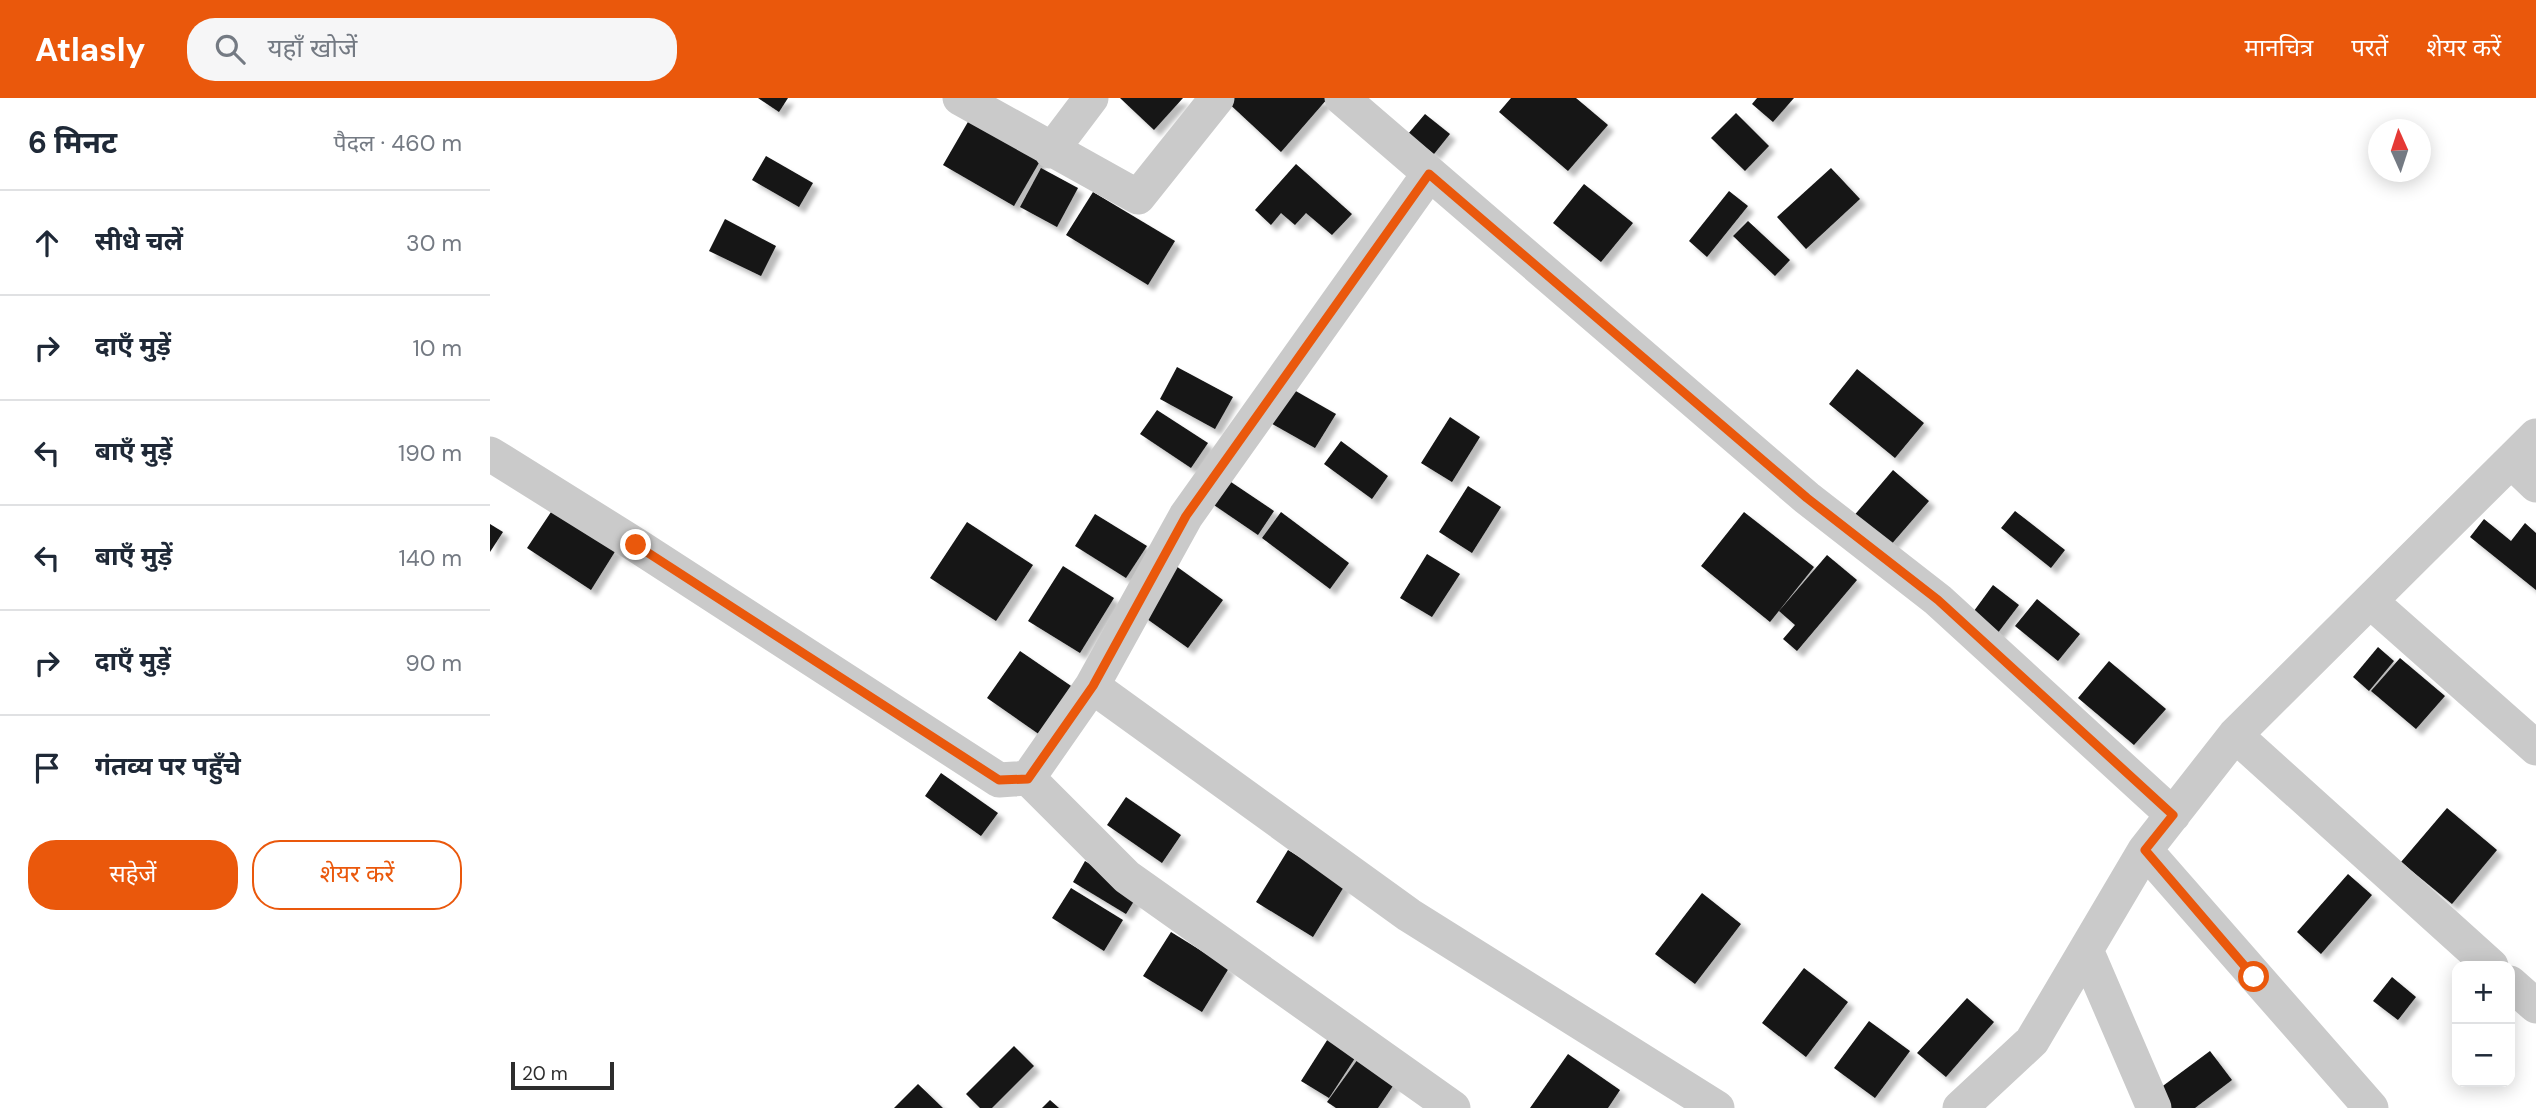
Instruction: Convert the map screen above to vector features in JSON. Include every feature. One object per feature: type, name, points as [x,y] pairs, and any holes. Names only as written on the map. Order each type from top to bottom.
[{"type":"street","points":[[960,98],[1138,197],[1217,98]]},
{"type":"street","points":[[1051,151],[1091,98]]},
{"type":"street","points":[[1342,98],[1807,498],[1938,600],[2173,815]]},
{"type":"street","points":[[1028,779],[1093,686],[1186,516],[1429,174]]},
{"type":"street","points":[[1960,1108],[2032,1041],[2145,850],[2235,735],[2536,436]]},
{"type":"street","points":[[490,454],[636,545],[999,780],[1028,779],[1127,877],[1453,1108]]},
{"type":"street","points":[[2511,461],[2536,485]]},
{"type":"street","points":[[2370,601],[2536,748]]},
{"type":"street","points":[[1093,686],[1409,915],[1717,1108]]},
{"type":"street","points":[[2235,735],[2485,961]]},
{"type":"street","points":[[2145,850],[2371,1108]]},
{"type":"street","points":[[2086,950],[2154,1108]]},
{"type":"street","points":[[2515,987],[2536,1006]]},
{"type":"building","points":[[758,98],[788,98],[779,112]]},
{"type":"building","points":[[1120,98],[1183,98],[1154,130]]},
{"type":"building","points":[[1223,98],[1328,98],[1281,152]]},
{"type":"building","points":[[1511,98],[1576,98],[1608,125],[1568,171],[1499,112]]},
{"type":"building","points":[[1757,98],[1794,98],[1773,122],[1752,104]]},
{"type":"building","points":[[976,108],[1047,149],[1014,206],[943,165]]},
{"type":"building","points":[[1736,113],[1769,146],[1745,171],[1711,138]]},
{"type":"building","points":[[1425,114],[1450,134],[1434,154],[1408,134]]},
{"type":"building","points":[[766,156],[813,183],[799,207],[752,180]]},
{"type":"building","points":[[1296,164],[1352,214],[1332,235],[1306,213],[1295,225],[1281,213],[1271,225],[1255,210]]},
{"type":"building","points":[[1041,168],[1078,188],[1057,227],[1020,207]]},
{"type":"building","points":[[1831,168],[1860,199],[1806,249],[1777,217]]},
{"type":"building","points":[[1584,184],[1633,223],[1601,262],[1553,223]]},
{"type":"building","points":[[1729,191],[1748,206],[1707,257],[1689,241]]},
{"type":"building","points":[[1093,192],[1175,241],[1148,285],[1066,235]]},
{"type":"building","points":[[725,219],[776,246],[761,276],[709,251]]},
{"type":"building","points":[[1748,221],[1790,260],[1775,276],[1733,236]]},
{"type":"building","points":[[1177,367],[1233,397],[1215,429],[1160,399]]},
{"type":"building","points":[[1857,369],[1924,423],[1895,458],[1829,404]]},
{"type":"building","points":[[1287,386],[1336,414],[1315,448],[1267,421]]},
{"type":"building","points":[[1157,410],[1208,443],[1191,468],[1140,434]]},
{"type":"building","points":[[1450,417],[1480,437],[1452,482],[1421,463]]},
{"type":"building","points":[[1341,441],[1388,476],[1372,499],[1324,464]]},
{"type":"building","points":[[1893,470],[1929,501],[1882,555],[1846,525]]},
{"type":"building","points":[[1225,478],[1274,511],[1258,535],[1208,501]]},
{"type":"building","points":[[1468,486],[1501,507],[1472,553],[1439,532]]},
{"type":"building","points":[[553,509],[616,550],[591,590],[527,548]]},
{"type":"building","points":[[2015,511],[2065,550],[2051,568],[2001,528]]},
{"type":"building","points":[[1281,512],[1349,563],[1330,589],[1262,538]]},
{"type":"building","points":[[1744,512],[1814,567],[1770,622],[1701,566]]},
{"type":"building","points":[[1095,514],[1147,546],[1126,578],[1075,546]]},
{"type":"building","points":[[2484,519],[2511,541],[2525,523],[2536,533],[2536,590],[2470,537]]},
{"type":"building","points":[[967,522],[1033,565],[996,621],[930,578]]},
{"type":"building","points":[[490,524],[503,532],[490,552]]},
{"type":"building","points":[[1427,554],[1460,574],[1432,617],[1400,598]]},
{"type":"building","points":[[1827,555],[1857,580],[1797,651],[1783,639],[1795,625],[1779,611]]},
{"type":"building","points":[[1063,566],[1114,598],[1080,653],[1028,621]]},
{"type":"building","points":[[1176,566],[1223,600],[1188,648],[1140,614]]},
{"type":"building","points":[[1993,585],[2019,605],[1997,634],[1971,615]]},
{"type":"building","points":[[2037,599],[2080,634],[2058,661],[2015,626]]},
{"type":"building","points":[[2378,647],[2394,661],[2369,691],[2353,677]]},
{"type":"building","points":[[1020,651],[1077,690],[1043,737],[987,698]]},
{"type":"building","points":[[2400,658],[2445,696],[2416,729],[2371,691]]},
{"type":"building","points":[[2109,661],[2166,709],[2134,745],[2078,698]]},
{"type":"building","points":[[941,773],[998,813],[981,836],[925,796]]},
{"type":"building","points":[[1126,797],[1181,835],[1162,863],[1107,825]]},
{"type":"building","points":[[2447,808],[2497,850],[2452,904],[2401,862]]},
{"type":"building","points":[[1288,850],[1345,885],[1313,937],[1256,902]]},
{"type":"building","points":[[1085,861],[1139,893],[1126,914],[1073,882]]},
{"type":"building","points":[[2348,874],[2372,895],[2321,954],[2297,932]]},
{"type":"building","points":[[1071,888],[1123,920],[1104,951],[1052,918]]},
{"type":"building","points":[[1702,893],[1741,924],[1695,984],[1655,954]]},
{"type":"building","points":[[1171,932],[1229,968],[1202,1012],[1143,976]]},
{"type":"building","points":[[1804,968],[1848,1002],[1806,1057],[1762,1023]]},
{"type":"building","points":[[2392,977],[2416,997],[2398,1020],[2373,1001]]},
{"type":"building","points":[[1967,998],[1994,1022],[1946,1077],[1917,1053]]},
{"type":"building","points":[[1869,1021],[1910,1051],[1875,1098],[1834,1068]]},
{"type":"building","points":[[1331,1034],[1359,1052],[1329,1098],[1301,1081]]},
{"type":"building","points":[[1014,1046],[1034,1066],[992,1108],[980,1108],[966,1094]]},
{"type":"building","points":[[2210,1051],[2232,1080],[2195,1108],[2163,1108],[2152,1094]]},
{"type":"building","points":[[1363,1052],[1399,1077],[1378,1108],[1336,1108],[1327,1102]]},
{"type":"building","points":[[1568,1054],[1620,1090],[1608,1108],[1530,1108]]},
{"type":"building","points":[[918,1084],[943,1108],[894,1108]]},
{"type":"building","points":[[1050,1100],[1059,1108],[1042,1108]]},
{"type":"route","points":[[636,545],[999,780],[1028,779],[1093,686],[1186,516],[1429,174],[1807,498],[1938,600],[2173,815],[2145,850],[2254,977]]}]
